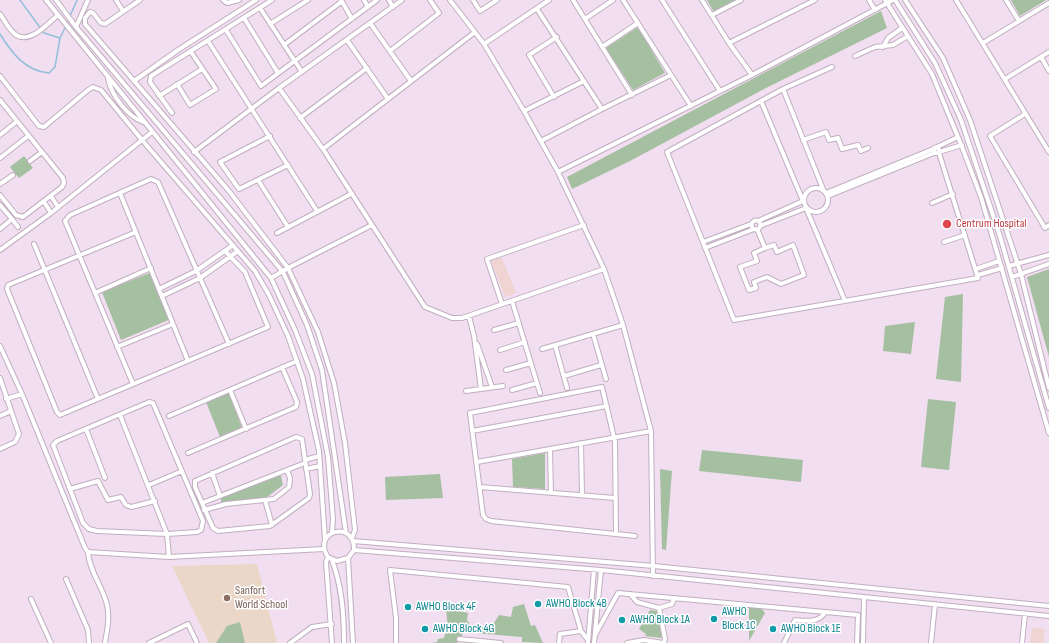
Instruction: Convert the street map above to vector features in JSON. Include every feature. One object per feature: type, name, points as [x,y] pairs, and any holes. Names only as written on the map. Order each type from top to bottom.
[{"type":"street","points":[[46,0],[57,16],[108,78],[112,91],[120,103],[137,120],[145,123],[271,278],[295,330],[312,374],[328,457],[333,519],[332,533]]},
{"type":"street","points":[[56,0],[97,52],[283,272],[307,324],[322,370],[346,533]]},
{"type":"street","points":[[75,25],[88,0]]},
{"type":"street","points":[[116,0],[123,11]]},
{"type":"street","points":[[140,0],[105,24],[101,23],[93,13],[88,14],[85,18],[84,24],[229,191],[288,268],[318,332],[334,383],[345,443],[355,530],[352,539],[354,550],[348,558],[343,561],[330,558]]},
{"type":"street","points":[[222,0],[227,3],[240,0]]},
{"type":"street","points":[[134,81],[178,50],[256,0]]},
{"type":"street","points":[[172,112],[150,82],[151,76],[272,0]]},
{"type":"street","points":[[270,24],[308,0]]},
{"type":"street","points":[[364,0],[368,6]]},
{"type":"street","points":[[226,30],[261,86],[377,0]]},
{"type":"street","points":[[389,0],[393,7]]},
{"type":"street","points":[[194,152],[279,88],[402,0]]},
{"type":"street","points":[[390,51],[439,13],[430,0]]},
{"type":"street","points":[[450,0],[484,44],[524,111],[558,172],[604,269],[623,325],[651,431],[653,576]]},
{"type":"street","points":[[474,0],[480,11],[497,0]]},
{"type":"street","points":[[484,44],[549,0]]},
{"type":"street","points":[[572,0],[632,95]]},
{"type":"street","points":[[585,19],[613,0]]},
{"type":"street","points":[[623,0],[691,106]]},
{"type":"street","points":[[662,0],[720,91]]},
{"type":"street","points":[[702,0],[729,43],[752,75]]},
{"type":"street","points":[[712,15],[741,0]]},
{"type":"street","points":[[729,43],[815,0]]},
{"type":"street","points":[[869,0],[875,10]]},
{"type":"street","points":[[558,172],[752,75],[875,10],[886,2],[894,0],[935,63],[961,120],[1009,266],[1049,408]]},
{"type":"street","points":[[905,0],[943,58],[970,120],[1021,274],[1049,388]]},
{"type":"street","points":[[956,0],[1049,152]]},
{"type":"street","points":[[1006,0],[1019,21]]},
{"type":"street","points":[[284,45],[341,1],[352,19]]},
{"type":"street","points":[[886,2],[932,74],[962,145],[981,197],[1049,433]]},
{"type":"street","points":[[983,42],[1049,3]]},
{"type":"street","points":[[260,8],[302,72]]},
{"type":"street","points":[[537,9],[557,37],[602,109]]},
{"type":"street","points":[[0,14],[17,36],[29,36],[37,32],[57,16]]},
{"type":"street","points":[[244,18],[278,73]]},
{"type":"street","points":[[370,23],[411,81]]},
{"type":"street","points":[[602,46],[638,23]]},
{"type":"street","points":[[883,46],[888,38],[902,28]]},
{"type":"street","points":[[322,149],[475,32]]},
{"type":"street","points":[[855,56],[875,47],[893,45],[908,36]]},
{"type":"street","points":[[554,97],[529,55],[557,37]]},
{"type":"street","points":[[347,40],[388,99]]},
{"type":"street","points":[[208,41],[317,211]]},
{"type":"street","points":[[97,52],[104,47]]},
{"type":"street","points":[[177,84],[190,105],[216,89],[191,52]]},
{"type":"street","points":[[1004,79],[1049,52]]},
{"type":"street","points":[[1041,57],[1049,70]]},
{"type":"street","points":[[832,67],[783,89],[667,152],[734,320],[978,278],[978,275],[1002,268]]},
{"type":"street","points":[[300,118],[366,68]]},
{"type":"street","points":[[159,96],[202,69]]},
{"type":"street","points":[[541,141],[671,75]]},
{"type":"street","points":[[0,76],[39,126],[44,127],[88,90],[93,87],[97,88],[255,271],[269,295],[288,336],[303,379],[319,456],[325,540],[324,549],[330,558],[338,579],[343,604],[344,643]]},
{"type":"street","points":[[524,111],[584,81]]},
{"type":"street","points":[[279,88],[322,149],[425,307],[452,318],[469,316],[604,269]]},
{"type":"street","points":[[705,248],[806,208],[814,212],[821,211],[827,205],[826,193],[783,89]]},
{"type":"street","points":[[0,100],[16,122],[64,180],[62,187],[26,217],[16,215],[0,195]]},
{"type":"street","points":[[761,101],[845,300]]},
{"type":"street","points":[[1025,114],[990,136],[1045,228],[1049,225]]},
{"type":"street","points":[[0,134],[16,122]]},
{"type":"street","points":[[0,250],[51,213],[152,132]]},
{"type":"street","points":[[803,140],[826,132],[829,140],[838,138],[842,149],[858,145],[861,151],[868,148]]},
{"type":"street","points":[[0,158],[28,136]]},
{"type":"street","points":[[270,136],[220,162],[239,189],[288,165]]},
{"type":"street","points":[[936,151],[958,137]]},
{"type":"street","points":[[826,193],[936,151],[962,145]]},
{"type":"street","points":[[936,151],[953,194],[978,275]]},
{"type":"street","points":[[30,161],[42,152]]},
{"type":"street","points":[[0,184],[14,175]]},
{"type":"street","points":[[133,384],[66,223],[67,218],[151,179],[158,182],[229,344]]},
{"type":"street","points":[[258,180],[288,227]]},
{"type":"street","points":[[803,201],[805,194],[811,188],[819,188],[826,193]]},
{"type":"street","points":[[120,193],[188,361]]},
{"type":"street","points":[[276,233],[352,194]]},
{"type":"street","points":[[932,203],[953,194]]},
{"type":"street","points":[[50,196],[58,207]]},
{"type":"street","points":[[703,242],[752,224],[754,221],[758,221],[803,201]]},
{"type":"street","points":[[44,202],[51,213]]},
{"type":"street","points":[[0,205],[18,227]]},
{"type":"street","points":[[0,229],[12,219]]},
{"type":"street","points":[[757,228],[758,221]]},
{"type":"street","points":[[752,224],[757,228],[765,248]]},
{"type":"street","points":[[502,304],[487,259],[584,225]]},
{"type":"street","points":[[271,278],[372,226]]},
{"type":"street","points":[[136,232],[10,283],[7,289],[57,412],[60,415],[64,415],[98,399],[268,327],[245,272],[225,251]]},
{"type":"street","points":[[944,242],[965,235]]},
{"type":"street","points":[[34,244],[98,399]]},
{"type":"street","points":[[159,289],[196,271],[234,245]]},
{"type":"street","points":[[774,245],[777,252],[793,245],[804,275],[781,284],[767,277],[754,282],[756,288],[748,290],[740,267],[757,261],[754,253],[765,248],[774,245]]},
{"type":"street","points":[[162,296],[200,278],[238,251]]},
{"type":"street","points":[[1009,266],[1049,255]]},
{"type":"street","points":[[976,269],[999,261]]},
{"type":"street","points":[[1012,277],[1049,264]]},
{"type":"street","points":[[95,293],[151,268]]},
{"type":"street","points":[[512,301],[540,393]]},
{"type":"street","points":[[469,316],[474,336],[492,387]]},
{"type":"street","points":[[494,330],[519,323]]},
{"type":"street","points":[[117,347],[174,324]]},
{"type":"street","points":[[542,349],[623,325]]},
{"type":"street","points":[[592,334],[606,379]]},
{"type":"street","points":[[474,336],[481,389]]},
{"type":"street","points":[[500,350],[525,342]]},
{"type":"street","points":[[555,345],[568,388]]},
{"type":"street","points":[[0,346],[22,394],[85,548],[88,552],[91,566],[108,611],[105,643]]},
{"type":"street","points":[[169,416],[297,361]]},
{"type":"street","points":[[506,370],[531,363]]},
{"type":"street","points":[[564,376],[601,365]]},
{"type":"street","points":[[188,454],[298,405],[282,367]]},
{"type":"street","points":[[0,378],[1,387],[20,434],[15,442],[0,449]]},
{"type":"street","points":[[512,390],[537,383]]},
{"type":"street","points":[[466,391],[503,386]]},
{"type":"street","points":[[616,534],[614,437],[604,389],[600,387],[471,412],[470,415],[483,515],[486,519],[491,522],[635,536]]},
{"type":"street","points":[[230,390],[246,429]]},
{"type":"street","points":[[6,399],[22,394]]},
{"type":"street","points":[[149,402],[153,403],[203,521],[201,530],[198,532],[168,534],[97,531],[89,529],[83,523],[53,444],[56,441],[86,429],[149,402]]},
{"type":"street","points":[[472,431],[607,406]]},
{"type":"street","points":[[0,416],[11,411]]},
{"type":"street","points":[[120,415],[168,534],[169,557]]},
{"type":"street","points":[[86,429],[105,478]]},
{"type":"street","points":[[476,462],[651,431]]},
{"type":"street","points":[[296,437],[302,439],[305,461],[310,494],[309,498],[272,525],[218,531],[213,528],[204,510],[195,481],[296,437]]},
{"type":"street","points":[[581,443],[582,495]]},
{"type":"street","points":[[550,449],[550,493]]},
{"type":"street","points":[[202,503],[319,456]]},
{"type":"street","points":[[306,469],[320,466]]},
{"type":"street","points":[[204,510],[226,504],[274,499],[289,487],[290,478],[287,470]]},
{"type":"street","points":[[148,485],[182,471]]},
{"type":"street","points":[[212,473],[220,496]]},
{"type":"street","points":[[70,489],[98,480],[108,500],[121,497],[126,505],[131,507],[155,501]]},
{"type":"street","points":[[480,487],[615,498]]},
{"type":"street","points":[[265,500],[272,525]]},
{"type":"street","points":[[325,540],[332,533],[342,531],[352,539],[654,566],[1049,606]]},
{"type":"street","points":[[88,552],[169,557],[324,549]]},
{"type":"street","points":[[354,550],[601,570],[1049,616]]},
{"type":"street","points":[[330,558],[326,562],[332,624],[332,643]]},
{"type":"street","points":[[348,558],[353,643]]},
{"type":"street","points":[[396,643],[396,618],[390,570],[568,587],[581,631],[588,641]]},
{"type":"street","points":[[588,641],[594,570]]},
{"type":"street","points":[[594,643],[601,570]]},
{"type":"street","points":[[66,579],[88,630],[90,643]]},
{"type":"street","points":[[595,635],[618,593],[858,615],[857,643]]},
{"type":"street","points":[[630,594],[637,602],[659,608],[672,604],[674,598]]},
{"type":"street","points":[[863,643],[864,597]]},
{"type":"street","points":[[31,599],[51,643]]},
{"type":"street","points":[[931,643],[935,604]]},
{"type":"street","points":[[627,643],[644,640],[663,643],[665,639],[659,608]]},
{"type":"street","points":[[784,643],[795,620],[807,622],[818,619],[825,612]]},
{"type":"street","points":[[1022,643],[1025,614]]},
{"type":"street","points":[[149,643],[188,624],[197,643]]},
{"type":"street","points":[[290,643],[312,627],[332,624]]},
{"type":"street","points":[[559,643],[560,634],[581,631]]},
{"type":"street","points":[[459,639],[501,643]]},
{"type":"shaded area","points":[[501,256],[516,293],[505,297],[491,260]]},
{"type":"shaded area","name":"Sanfort World School","points":[[257,564],[277,643],[209,643],[172,566]]},
{"type":"shaded area","points":[[1032,628],[1045,629],[1043,643],[1030,643]]},
{"type":"green space","points":[[707,0],[737,0],[714,12]]},
{"type":"green space","points":[[1011,0],[1046,0],[1020,16]]},
{"type":"green space","points":[[881,11],[887,28],[764,89],[630,161],[572,189],[567,177]]},
{"type":"green space","points":[[638,27],[665,73],[633,90],[606,48]]},
{"type":"green space","points":[[24,156],[33,168],[19,178],[10,167]]},
{"type":"green space","points":[[1049,269],[1049,357],[1027,277]]},
{"type":"green space","points":[[152,272],[171,319],[121,340],[102,292]]},
{"type":"green space","points":[[963,294],[961,382],[936,379],[945,297]]},
{"type":"green space","points":[[915,322],[911,354],[883,351],[885,326]]},
{"type":"green space","points":[[229,393],[242,428],[220,437],[206,402]]},
{"type":"green space","points":[[928,399],[956,402],[949,470],[921,467]]},
{"type":"green space","points":[[702,450],[803,460],[801,482],[699,471]]},
{"type":"green space","points":[[545,453],[545,489],[513,487],[512,459]]},
{"type":"green space","points":[[660,469],[672,471],[666,550],[662,549]]},
{"type":"green space","points":[[440,474],[443,498],[386,500],[385,477]]},
{"type":"green space","points":[[278,475],[281,476],[283,485],[266,498],[221,502],[221,497]]},
{"type":"green space","points":[[524,604],[531,626],[535,625],[543,643],[522,642],[522,637],[463,632],[462,636],[458,636],[457,643],[432,643],[437,642],[438,639],[444,638],[446,630],[448,630],[446,608],[468,613],[467,621],[469,622],[469,625],[491,628],[499,615],[511,617],[513,607]]},
{"type":"green space","points":[[749,607],[762,609],[765,613],[749,641]]},
{"type":"green space","points":[[650,610],[657,611],[662,638],[645,636],[646,634],[639,629]]},
{"type":"green space","points":[[240,622],[245,643],[216,643],[227,626]]},
{"type":"waterway","points":[[20,0],[44,33],[60,38]]},
{"type":"waterway","points":[[70,16],[77,0]]},
{"type":"waterway","points":[[0,34],[14,54],[26,65],[40,72],[49,73],[55,67],[60,38],[69,20]]},
{"type":"place","name":"Centrum Hospital","points":[[947,224]]},
{"type":"place","name":"Sanfort World School","points":[[227,598]]},
{"type":"place","name":"AWHO Block 4B","points":[[538,604]]},
{"type":"place","name":"AWHO Block 4F","points":[[408,607]]},
{"type":"place","name":"AWHO Block 1C","points":[[714,619]]},
{"type":"place","name":"AWHO Block 1A","points":[[622,620]]},
{"type":"place","name":"AWHO Block 4G","points":[[425,629]]},
{"type":"place","name":"AWHO Block 1E","points":[[773,629]]}]
